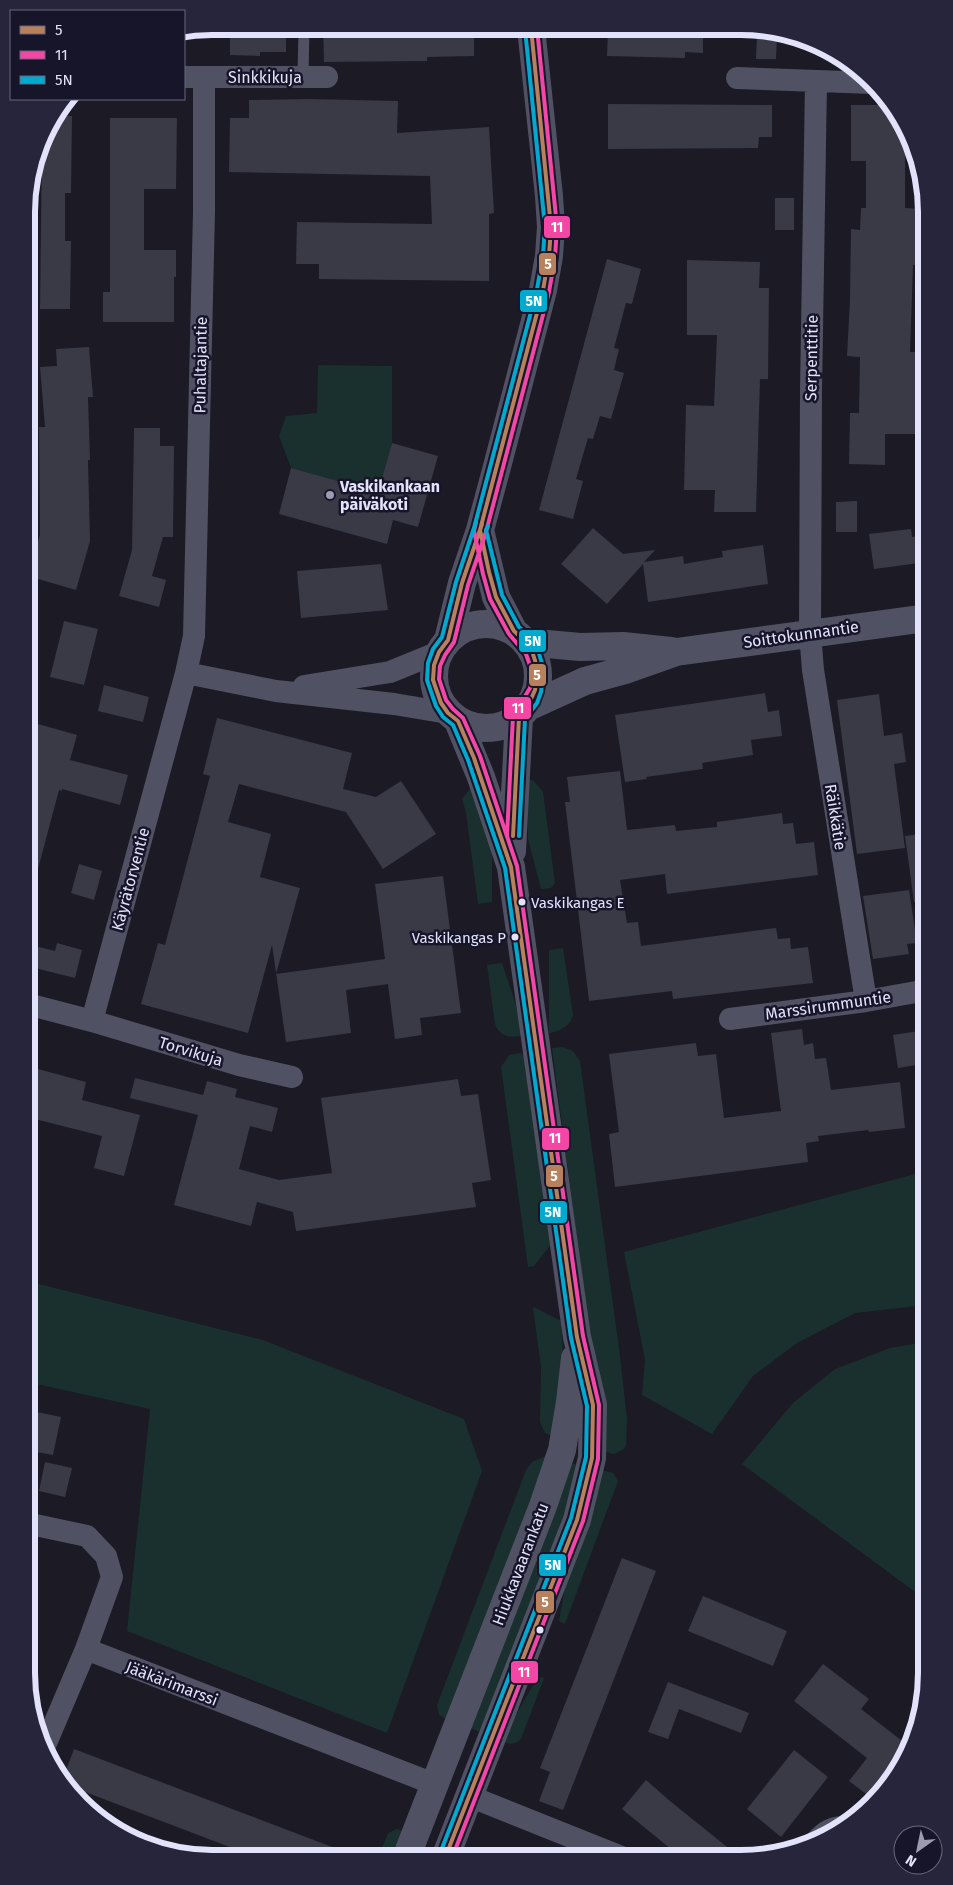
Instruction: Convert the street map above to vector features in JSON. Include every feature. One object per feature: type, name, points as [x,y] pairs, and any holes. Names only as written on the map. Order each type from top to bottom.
[{"type":"street","points":[[453,717],[441,703],[436,692],[433,680],[434,665],[444,646],[480,530],[543,290],[549,256],[551,227],[549,196],[532,35]]},
{"type":"street","name":"Sinkkikuja","points":[[194,77],[327,76]]},
{"type":"street","name":"Puhaltajantie","points":[[186,673],[194,636],[204,204],[194,77]]},
{"type":"street","points":[[738,78],[861,82]]},
{"type":"street","name":"Serpenttitie","points":[[810,633],[811,392],[816,82]]},
{"type":"street","points":[[186,673],[276,691],[394,704],[453,717],[470,726],[482,728],[494,728],[508,724],[524,712],[535,695],[538,682],[538,668],[533,654],[520,637],[496,597],[480,530]]},
{"type":"street","name":"Soittokunnantie","points":[[524,712],[586,681],[676,652],[918,619]]},
{"type":"street","points":[[276,691],[390,672],[444,646],[459,631],[472,625],[487,623],[501,626],[520,637]]},
{"type":"street","name":"Räikkätie","points":[[810,633],[813,670],[866,1001]]},
{"type":"street","name":"Soittokunnantie","points":[[520,637],[580,647],[623,646],[676,652]]},
{"type":"street","name":"Käyrätorventie","points":[[92,1021],[186,673]]},
{"type":"street","name":"Hiukkavaarankatu","points":[[511,868],[524,712]]},
{"type":"street","name":"Hiukkavaarankatu","points":[[448,1850],[576,1520],[592,1458],[593,1405],[577,1337],[511,868],[481,777],[453,717]]},
{"type":"street","name":"Marssirummuntie","points":[[730,1019],[866,1001],[918,991]]},
{"type":"street","points":[[35,1006],[92,1021]]},
{"type":"street","name":"Torvikuja","points":[[92,1021],[239,1066],[292,1077]]},
{"type":"street","name":"Hiukkavaarankatu","points":[[409,1850],[543,1506],[562,1450],[570,1402],[577,1337]]},
{"type":"street","points":[[35,1525],[86,1536],[106,1556],[112,1577],[86,1649],[48,1740]]},
{"type":"street","name":"Jääkärimarssi","points":[[86,1649],[434,1784]]},
{"type":"street","points":[[434,1784],[604,1850]]},
{"type":"lane","points":[[303,77],[304,35]]},
{"type":"green space","points":[[318,365],[392,366],[392,443],[378,492],[291,468],[279,436],[286,416],[317,413]]},
{"type":"green space","points":[[528,779],[534,781],[543,792],[555,883],[551,888],[541,889],[528,839]]},
{"type":"green space","points":[[472,786],[488,827],[492,855],[492,902],[478,904],[466,813],[462,799]]},
{"type":"green space","points":[[563,948],[573,1015],[570,1023],[564,1028],[549,1033],[549,950]]},
{"type":"green space","points":[[502,963],[517,1008],[522,1036],[506,1036],[500,1032],[495,1024],[487,965]]},
{"type":"green space","points":[[563,1047],[573,1051],[580,1061],[620,1356],[627,1419],[626,1445],[624,1449],[614,1454],[602,1451],[599,1404],[552,1048]]},
{"type":"green space","points":[[521,1053],[526,1056],[550,1246],[534,1266],[528,1267],[501,1067],[509,1055]]},
{"type":"green space","points":[[918,1173],[918,1306],[855,1313],[797,1343],[753,1376],[712,1434],[642,1395],[645,1360],[624,1252]]},
{"type":"green space","points":[[35,1283],[263,1340],[464,1419],[482,1471],[387,1733],[127,1631],[150,1409],[35,1384]]},
{"type":"green space","points":[[534,1307],[561,1321],[564,1373],[557,1438],[545,1433],[540,1422],[541,1367]]},
{"type":"green space","points":[[918,1343],[918,1594],[742,1464],[793,1403],[835,1369],[890,1348]]},
{"type":"green space","points":[[546,1456],[551,1457],[449,1721],[439,1715],[437,1705],[526,1470],[532,1462]]},
{"type":"green space","points":[[568,1462],[578,1465],[570,1504],[484,1734],[468,1727]]},
{"type":"green space","points":[[601,1470],[613,1473],[618,1481],[565,1624],[559,1621],[570,1560]]},
{"type":"green space","points":[[538,1676],[544,1678],[521,1739],[511,1744],[501,1741]]},
{"type":"green space","points":[[397,1829],[407,1833],[398,1850],[381,1850],[388,1833]]},
{"type":"building","points":[[230,35],[286,35],[286,52],[260,52],[260,56],[230,55]]},
{"type":"building","points":[[323,35],[474,35],[474,56],[427,57],[427,61],[324,62]]},
{"type":"building","points":[[608,35],[703,35],[703,53],[685,52],[685,58],[607,56]]},
{"type":"building","points":[[757,36],[777,38],[776,59],[756,59]]},
{"type":"building","points":[[249,100],[398,101],[397,133],[489,127],[494,213],[489,214],[489,281],[319,279],[319,264],[296,264],[297,222],[432,224],[430,176],[229,172],[230,118],[249,118]]},
{"type":"building","points":[[608,104],[772,105],[772,137],[759,137],[758,148],[608,149]]},
{"type":"building","points":[[851,105],[883,105],[905,144],[905,208],[918,209],[918,265],[913,265],[910,352],[918,352],[918,434],[885,434],[885,465],[849,464],[850,413],[859,413],[860,357],[847,356],[851,229],[860,230],[861,208],[866,208],[866,161],[851,161]]},
{"type":"building","points":[[64,115],[72,116],[71,193],[65,193],[65,241],[71,241],[70,309],[40,309],[42,163],[53,133]]},
{"type":"building","points":[[110,118],[177,118],[176,189],[144,189],[144,250],[176,250],[174,322],[103,322],[103,292],[110,292]]},
{"type":"building","points":[[775,198],[794,198],[794,230],[775,230]]},
{"type":"building","points":[[607,259],[641,269],[632,304],[626,303],[614,348],[619,349],[614,370],[624,373],[611,419],[600,416],[593,439],[588,438],[576,479],[583,481],[573,519],[539,510]]},
{"type":"building","points":[[687,260],[760,262],[759,288],[769,288],[768,379],[760,379],[756,512],[714,512],[715,490],[684,490],[686,405],[714,406],[717,335],[687,335]]},
{"type":"building","points":[[89,347],[93,397],[88,397],[90,541],[76,590],[35,578],[35,552],[40,535],[39,427],[45,427],[40,367],[57,366],[56,349]]},
{"type":"building","points":[[134,428],[160,428],[160,446],[174,446],[173,537],[163,537],[152,576],[166,580],[159,607],[119,596],[132,550]]},
{"type":"building","points":[[392,443],[438,456],[418,527],[393,520],[387,544],[279,514],[291,468],[378,492]]},
{"type":"building","points":[[857,501],[857,532],[836,532],[836,502]]},
{"type":"building","points":[[593,528],[623,554],[655,550],[644,562],[683,556],[684,564],[723,557],[722,551],[763,545],[768,584],[648,602],[643,564],[607,604],[561,564]]},
{"type":"building","points":[[911,529],[912,537],[918,536],[918,563],[874,569],[869,534]]},
{"type":"building","points":[[381,564],[388,610],[301,618],[297,571]]},
{"type":"building","points":[[64,621],[98,629],[84,685],[50,677]]},
{"type":"building","points":[[104,685],[149,697],[143,722],[98,711]]},
{"type":"building","points":[[765,693],[768,712],[779,710],[782,736],[751,740],[753,755],[702,763],[703,769],[625,782],[615,715]]},
{"type":"building","points":[[879,694],[884,736],[902,733],[906,762],[894,764],[905,848],[857,854],[837,700]]},
{"type":"building","points":[[217,718],[352,753],[343,789],[376,797],[401,781],[436,834],[383,869],[346,812],[239,784],[228,822],[271,834],[260,877],[300,888],[276,974],[272,945],[248,1033],[141,1004],[158,943],[165,945],[210,776],[203,774]]},
{"type":"building","points":[[38,724],[77,735],[70,760],[128,775],[120,805],[62,789],[62,791],[59,790],[35,880],[35,735]]},
{"type":"building","points":[[620,771],[627,830],[675,825],[676,831],[717,827],[717,822],[782,813],[783,824],[793,823],[796,844],[814,842],[818,875],[667,894],[665,874],[620,880],[627,923],[638,922],[641,946],[776,928],[778,939],[790,938],[791,949],[808,947],[813,983],[673,999],[672,991],[589,1001],[565,802],[570,802],[567,777]]},
{"type":"building","points":[[918,834],[918,902],[914,902],[905,836]]},
{"type":"building","points":[[79,864],[102,871],[94,900],[71,893]]},
{"type":"building","points":[[443,876],[461,1013],[420,1018],[422,1035],[395,1039],[388,984],[346,990],[351,1033],[286,1042],[276,974],[385,959],[375,884]]},
{"type":"building","points":[[909,890],[917,943],[907,944],[909,954],[873,959],[863,896]]},
{"type":"building","points":[[57,943],[82,950],[75,978],[35,968],[35,946],[55,951]]},
{"type":"building","points":[[802,1029],[804,1045],[813,1043],[815,1059],[826,1058],[831,1090],[900,1082],[905,1128],[818,1136],[819,1141],[806,1143],[808,1162],[615,1187],[609,1134],[619,1132],[609,1054],[696,1043],[698,1056],[716,1054],[724,1118],[781,1111],[771,1033]]},
{"type":"building","points":[[918,1031],[918,1065],[898,1068],[893,1035]]},
{"type":"building","points":[[35,1068],[86,1082],[82,1100],[140,1115],[124,1176],[94,1168],[102,1136],[35,1119]]},
{"type":"building","points":[[135,1078],[203,1095],[207,1081],[237,1089],[235,1097],[278,1108],[272,1132],[250,1126],[239,1169],[279,1180],[332,1173],[321,1098],[458,1079],[461,1096],[478,1094],[491,1180],[472,1183],[476,1207],[296,1231],[293,1212],[257,1202],[251,1226],[174,1205],[198,1115],[130,1098]]},
{"type":"building","points":[[35,1412],[61,1417],[53,1455],[35,1452]]},
{"type":"building","points":[[45,1462],[72,1468],[65,1497],[39,1491]]},
{"type":"building","points":[[622,1558],[656,1571],[563,1810],[539,1801],[550,1772],[540,1768]]},
{"type":"building","points":[[703,1596],[787,1631],[773,1666],[688,1631]]},
{"type":"building","points":[[823,1664],[869,1699],[861,1709],[904,1743],[882,1781],[868,1796],[849,1781],[867,1758],[794,1701]]},
{"type":"building","points":[[668,1682],[749,1713],[741,1733],[679,1709],[668,1739],[648,1732]]},
{"type":"building","points":[[74,1749],[340,1850],[238,1850],[79,1790],[65,1772]]},
{"type":"building","points":[[794,1750],[828,1777],[781,1837],[747,1809]]},
{"type":"building","points":[[646,1780],[731,1850],[672,1850],[622,1809]]},
{"type":"transit line","name":"5N","points":[[441,1850],[571,1518],[586,1457],[587,1406],[571,1338],[505,868],[468,760],[453,725],[443,717],[436,706],[427,680],[428,663],[433,649],[442,637],[456,582],[474,528],[537,289],[543,255],[545,227],[526,35]]},
{"type":"transit line","name":"5","points":[[448,1850],[577,1520],[592,1458],[593,1405],[577,1337],[511,867],[474,758],[458,721],[448,713],[441,703],[433,680],[434,665],[439,652],[448,640],[462,583],[480,530],[543,290],[549,256],[551,227],[532,35]]},
{"type":"transit line","name":"11","points":[[455,1850],[583,1521],[598,1459],[599,1405],[583,1336],[517,866],[480,756],[463,718],[446,700],[439,679],[440,666],[454,642],[468,585],[486,532],[549,292],[555,257],[557,227],[538,35]]},
{"type":"transit line","name":"11","points":[[476,522],[474,531],[490,599],[509,634],[526,654],[532,671],[530,688],[513,716],[507,836]]},
{"type":"transit line","name":"5","points":[[482,524],[480,530],[496,597],[514,631],[532,651],[538,670],[535,690],[519,717],[513,836]]},
{"type":"transit line","name":"5N","points":[[488,526],[486,530],[502,595],[519,627],[537,647],[544,670],[541,692],[537,703],[525,719],[519,836]]},
{"type":"place","name":"Vaskikankaan päiväkoti","points":[[330,495]]},
{"type":"place","name":"Vaskikangas E","points":[[522,902]]},
{"type":"place","name":"Vaskikangas P","points":[[515,937]]}]
